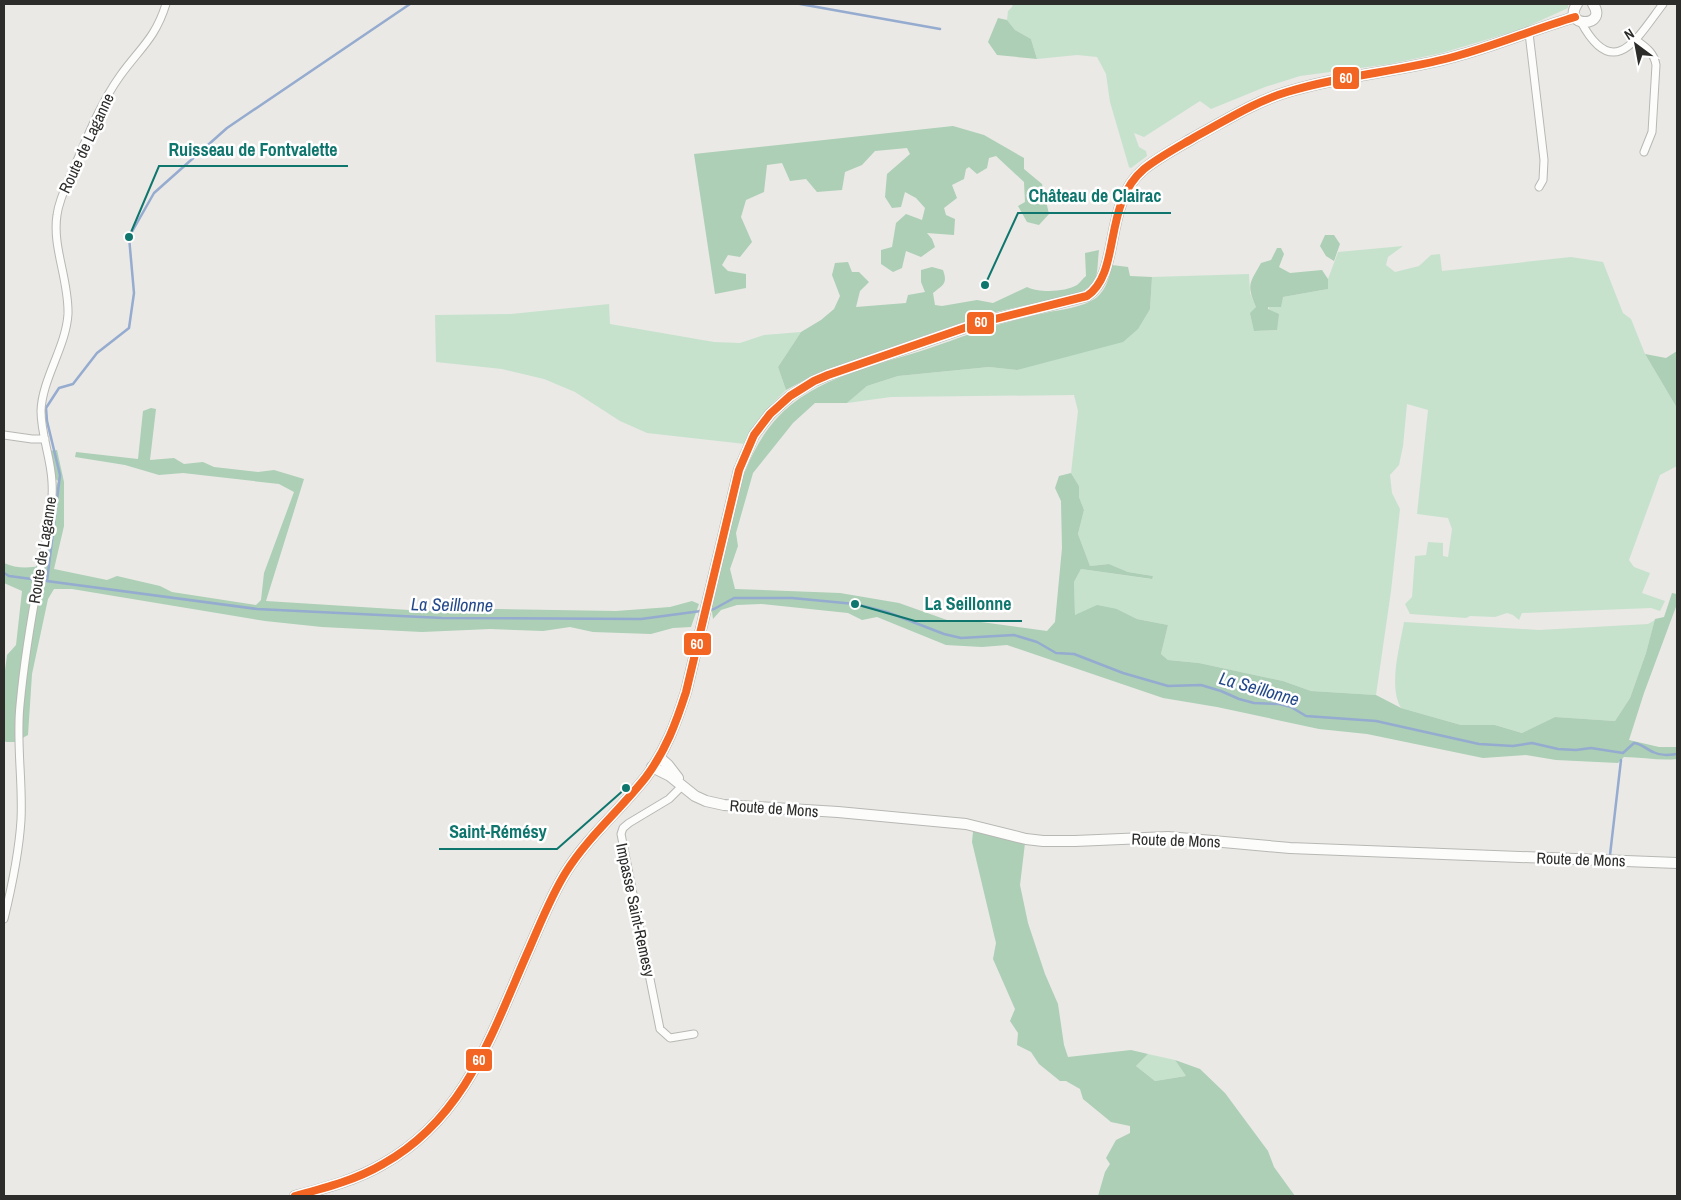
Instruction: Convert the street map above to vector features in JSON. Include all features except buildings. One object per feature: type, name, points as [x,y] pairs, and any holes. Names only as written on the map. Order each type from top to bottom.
[{"type":"street","name":"Route de Laganne","points":[[4,919],[20,834],[20,706],[39,572],[50,524],[52,500],[52,482],[41,408],[68,317],[65,279],[56,229],[60,201],[90,130],[110,92],[119,76],[155,32],[166,4]]},
{"type":"street","points":[[1577,4],[1574,10],[1578,20],[1596,44],[1604,50],[1615,52],[1627,49],[1664,4]]},
{"type":"street","points":[[1593,4],[1596,14],[1592,20],[1591,30],[1596,44]]},
{"type":"street","points":[[295,1196],[331,1187],[364,1174],[383,1165],[416,1143],[450,1108],[476,1066],[547,908],[565,874],[590,839],[652,767],[674,728],[686,692],[734,486],[747,448],[770,414],[790,396],[814,381],[828,375],[969,326],[1086,296],[1094,291],[1102,277],[1120,204],[1126,190],[1137,176],[1159,159],[1251,107],[1286,92],[1444,59],[1578,20],[1589,22],[1592,20]]},
{"type":"street","points":[[1529,33],[1544,160],[1543,180],[1539,187]]},
{"type":"street","points":[[1636,40],[1651,52],[1656,65],[1652,132],[1644,152]]},
{"type":"street","points":[[4,435],[45,439]]},
{"type":"street","name":"Route de Mons","points":[[659,757],[668,765],[683,785]]},
{"type":"street","name":"Route de Mons","points":[[652,767],[670,776],[695,796],[706,801],[724,805],[966,824],[1043,841],[1168,837],[1300,848],[1677,863]]},
{"type":"street","name":"Impasse Saint-Remesy","points":[[683,785],[669,799],[629,823],[623,828],[621,834],[660,1028],[670,1038],[694,1034]]},
{"type":"green space","points":[[1013,4],[1568,4],[1568,8],[1522,29],[1442,53],[1390,64],[1300,76],[1265,87],[1211,109],[1200,101],[1144,137],[1134,133],[1139,147],[1146,151],[1147,156],[1131,168],[1129,167],[1110,102],[1106,74],[1097,57],[1077,55],[1037,59],[1031,39],[1015,30],[1007,20],[1008,11]]},
{"type":"green space","points":[[998,18],[1007,20],[1015,30],[1031,39],[1037,59],[997,55],[988,42]]},
{"type":"green space","points":[[953,126],[984,135],[1024,158],[1024,169],[1042,184],[1049,214],[1039,225],[1027,222],[1018,206],[1025,202],[1024,182],[996,156],[989,158],[987,168],[977,174],[969,167],[966,169],[964,179],[952,185],[957,198],[944,208],[946,215],[955,219],[954,235],[927,233],[935,247],[921,257],[906,251],[902,268],[893,272],[881,264],[881,250],[892,247],[896,223],[906,214],[922,220],[925,208],[916,198],[905,192],[901,207],[892,208],[885,197],[887,174],[910,154],[907,148],[875,151],[862,165],[845,172],[842,190],[817,192],[806,179],[790,181],[782,163],[767,165],[764,192],[746,200],[741,217],[752,242],[740,257],[728,255],[722,265],[728,271],[746,274],[746,288],[715,294],[694,154]]},
{"type":"green space","points":[[1325,235],[1334,235],[1340,244],[1334,261],[1326,256],[1320,246]]},
{"type":"green space","points":[[1403,246],[1388,257],[1386,265],[1395,272],[1419,266],[1431,255],[1440,254],[1442,271],[1571,257],[1603,262],[1623,313],[1631,319],[1645,354],[1677,408],[1677,466],[1660,475],[1629,560],[1634,567],[1650,573],[1642,593],[1665,601],[1660,611],[1651,608],[1522,613],[1519,620],[1507,613],[1495,617],[1470,616],[1466,618],[1410,614],[1405,604],[1412,597],[1415,556],[1426,555],[1428,542],[1443,543],[1443,556],[1448,557],[1452,529],[1448,518],[1417,514],[1428,410],[1407,404],[1399,465],[1390,475],[1392,493],[1400,509],[1391,591],[1376,695],[1311,691],[1283,681],[1199,663],[1168,660],[1161,654],[1168,625],[1137,619],[1117,609],[1075,615],[1074,582],[1081,569],[1151,579],[1153,576],[1128,572],[1109,564],[1090,566],[1078,534],[1084,510],[1079,497],[1079,486],[1071,473],[1078,411],[1074,395],[891,397],[847,403],[867,386],[898,376],[989,367],[1017,370],[1150,309],[1152,277],[1249,274],[1250,293],[1256,307],[1254,331],[1277,330],[1268,306],[1283,297],[1328,289],[1328,279],[1338,252]]},
{"type":"green space","points":[[1277,248],[1281,248],[1284,254],[1279,267],[1290,273],[1322,270],[1328,279],[1328,289],[1283,297],[1281,307],[1268,307],[1268,309],[1279,314],[1277,330],[1254,331],[1250,313],[1256,307],[1251,293],[1251,284],[1261,263],[1271,260]]},
{"type":"green space","points":[[1099,250],[1094,282],[1077,294],[987,314],[820,372],[786,390],[778,367],[801,332],[821,320],[834,309],[840,296],[832,275],[835,263],[848,262],[852,272],[859,272],[869,282],[860,291],[856,307],[906,303],[908,295],[925,292],[921,282],[921,270],[932,267],[943,270],[944,284],[933,293],[935,305],[942,306],[977,300],[993,303],[1027,287],[1045,291],[1072,287],[1086,276],[1085,253]]},
{"type":"green space","points":[[1112,265],[1128,267],[1130,276],[1152,277],[1150,309],[1138,329],[1123,342],[1017,370],[989,367],[898,376],[867,386],[847,403],[815,403],[793,423],[753,473],[736,533],[738,546],[730,569],[735,589],[840,593],[899,603],[947,620],[981,622],[1047,631],[1055,622],[1062,548],[1061,501],[1055,488],[1059,476],[1071,473],[1079,486],[1079,497],[1084,510],[1078,534],[1090,566],[1109,564],[1128,572],[1153,576],[1152,579],[1081,569],[1074,582],[1075,615],[1097,605],[1117,609],[1137,619],[1168,625],[1161,654],[1168,660],[1199,663],[1283,681],[1311,691],[1376,695],[1401,708],[1461,725],[1495,725],[1522,733],[1555,717],[1615,721],[1630,698],[1646,653],[1655,619],[1664,617],[1672,593],[1677,594],[1677,604],[1629,740],[1659,747],[1677,747],[1677,759],[1624,757],[1618,763],[1556,760],[1526,755],[1483,758],[1367,734],[1319,729],[1217,707],[1163,698],[1007,645],[982,647],[946,645],[877,617],[862,620],[848,613],[761,604],[737,605],[721,610],[713,619],[711,605],[733,507],[741,482],[762,437],[777,418],[792,404],[809,392],[848,374],[981,330],[1085,304],[1096,298],[1103,291]]},
{"type":"green space","points":[[609,304],[610,324],[714,342],[740,343],[764,335],[801,332],[778,367],[786,390],[762,415],[745,444],[647,433],[620,421],[575,392],[544,379],[502,369],[436,362],[435,315],[511,314]]},
{"type":"green space","points":[[1677,351],[1677,408],[1645,354],[1666,358]]},
{"type":"green space","points":[[151,408],[156,409],[150,460],[174,458],[184,464],[203,462],[214,467],[258,472],[274,470],[304,479],[266,601],[425,611],[497,609],[616,611],[670,607],[692,601],[699,604],[691,627],[673,628],[651,634],[593,632],[570,627],[543,631],[490,629],[422,632],[322,627],[265,621],[72,589],[54,589],[48,599],[32,674],[28,735],[15,742],[6,742],[4,740],[4,678],[7,655],[16,645],[22,591],[4,583],[4,563],[24,567],[44,565],[53,534],[55,507],[51,503],[58,481],[51,475],[48,451],[57,450],[64,482],[64,526],[54,569],[107,580],[117,576],[160,586],[172,592],[256,605],[261,600],[264,573],[294,492],[279,484],[183,473],[159,475],[125,465],[75,457],[76,452],[138,459],[143,411]]},
{"type":"green space","points":[[1655,620],[1646,653],[1630,698],[1615,721],[1555,717],[1522,733],[1495,725],[1461,725],[1401,708],[1397,699],[1395,689],[1396,666],[1404,622],[1539,630],[1648,624]]},
{"type":"green space","points":[[973,832],[983,832],[1025,843],[1020,885],[1028,923],[1045,974],[1058,1004],[1064,1045],[1068,1057],[1131,1050],[1148,1054],[1136,1066],[1155,1081],[1186,1076],[1175,1060],[1200,1069],[1225,1093],[1268,1151],[1274,1167],[1295,1196],[1098,1196],[1105,1172],[1110,1164],[1106,1158],[1116,1140],[1130,1133],[1130,1126],[1111,1122],[1083,1099],[1080,1089],[1066,1081],[1060,1081],[1039,1064],[1031,1052],[1017,1045],[1018,1033],[1010,1021],[1015,1009],[993,959],[996,943],[972,842]]},
{"type":"green space","points":[[1148,1054],[1175,1060],[1186,1076],[1155,1081],[1136,1066]]},
{"type":"waterway","points":[[47,581],[60,475],[47,421],[46,408],[59,388],[73,384],[97,353],[129,328],[134,293],[129,237],[154,193],[227,128],[410,4]]},
{"type":"waterway","points":[[800,4],[940,29]]},
{"type":"waterway","name":"La Seillonne","points":[[4,573],[9,576],[257,609],[442,618],[641,619],[701,611]]},
{"type":"waterway","name":"La Seillonne","points":[[709,610],[734,598],[792,598],[855,604],[887,612],[944,634],[961,638],[1014,635],[1037,642],[1056,653],[1074,654],[1123,673],[1168,686],[1201,685],[1254,703],[1279,704],[1291,707],[1306,716],[1376,721],[1479,744],[1513,746],[1532,743],[1558,749],[1576,750],[1591,748],[1623,753],[1634,743],[1659,754],[1677,754]]},
{"type":"waterway","points":[[1610,855],[1621,760]]},
{"type":"transit line","name":"60","points":[[295,1196],[329,1187],[362,1175],[383,1164],[412,1145],[436,1122],[457,1097],[489,1040],[546,909],[566,872],[594,835],[646,777],[670,736],[686,692],[739,470],[754,435],[770,414],[790,396],[814,381],[828,375],[979,323],[1087,296],[1098,285],[1105,271],[1122,200],[1131,184],[1144,169],[1162,156],[1251,106],[1307,86],[1453,57],[1575,17]]},
{"type":"place","name":"Ruisseau de Fontvalette","points":[[129,237]]},
{"type":"place","name":"Château de Clairac","points":[[985,285]]},
{"type":"place","name":"La Seillonne","points":[[855,604]]},
{"type":"place","name":"Saint-Rémésy","points":[[626,788]]}]
